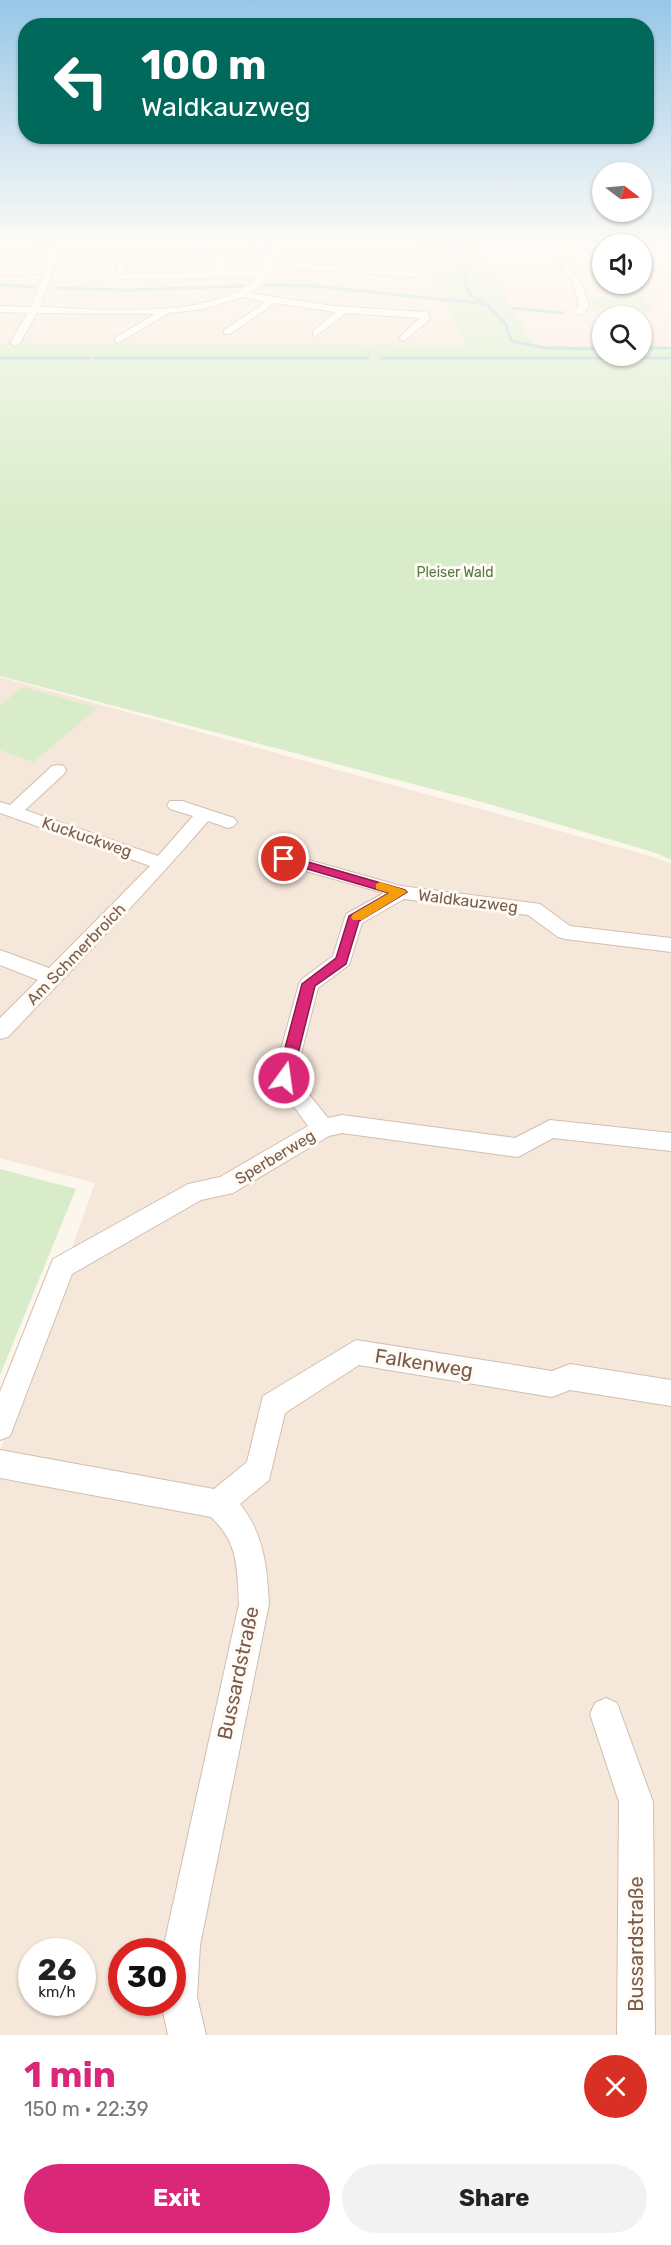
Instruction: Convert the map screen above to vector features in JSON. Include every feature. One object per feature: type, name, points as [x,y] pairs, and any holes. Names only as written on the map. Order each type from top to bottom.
[{"type":"street","points":[[15,343],[17,339]]},
{"type":"street","name":"Kuckuckweg","points":[[7,809],[58,770]]},
{"type":"street","points":[[176,805],[228,822]]},
{"type":"street","name":"Kuckuckweg","points":[[7,809],[156,869]]},
{"type":"street","points":[[156,869],[204,814]]},
{"type":"street","name":"Waldkauzweg","points":[[284,859],[400,892],[533,909],[565,932],[671,945]]},
{"type":"street","name":"Am Schmerbroich","points":[[0,1031],[156,869]]},
{"type":"street","name":"Waldkauzweg","points":[[323,1128],[284,1078],[309,984],[342,960],[353,919],[400,892]]},
{"type":"street","points":[[0,957],[53,978]]},
{"type":"street","name":"Sperberweg","points":[[0,1427],[62,1268],[196,1191],[225,1186],[323,1128],[342,1124],[518,1148],[550,1129],[671,1142]]},
{"type":"street","name":"Falkenweg","points":[[218,1504],[259,1470],[273,1405],[356,1352],[552,1384],[570,1377],[671,1393]]},
{"type":"street","points":[[0,1464],[218,1504]]},
{"type":"street","name":"Bussardstraße","points":[[187,2035],[178,1997],[182,1945],[254,1604],[249,1546],[241,1527],[231,1514],[218,1504]]},
{"type":"street","name":"Bussardstraße","points":[[606,1714],[636,1802],[636,2035]]},
{"type":"shaded area","points":[[0,339],[462,339],[465,345],[0,343]]},
{"type":"shaded area","points":[[531,339],[592,339],[592,346],[534,345]]},
{"type":"shaded area","points":[[652,339],[671,339],[671,347],[652,346]]},
{"type":"shaded area","points":[[0,677],[654,857],[671,864],[671,2035],[0,2035],[0,1450],[95,1183],[0,1158]]},
{"type":"green space","name":"Pleiser Wald","points":[[462,339],[531,339],[534,345],[592,346],[592,366],[652,366],[652,346],[671,347],[671,860],[656,853],[482,802],[0,676],[0,343],[465,345]]},
{"type":"green space","points":[[23,687],[97,708],[34,762],[0,750],[0,705]]},
{"type":"green space","points":[[0,1169],[76,1189],[0,1375]]},
{"type":"waterway","points":[[510,339],[511,341],[545,348],[592,349]]},
{"type":"waterway","points":[[652,348],[671,348]]},
{"type":"waterway","points":[[0,358],[89,358]]},
{"type":"waterway","points":[[94,358],[368,358]]},
{"type":"waterway","points":[[382,358],[671,358]]},
{"type":"slow traffic","points":[[357,917],[400,892],[380,886]]},
{"type":"route","points":[[284,859],[400,892],[353,919],[342,960],[309,984],[284,1078]]}]
